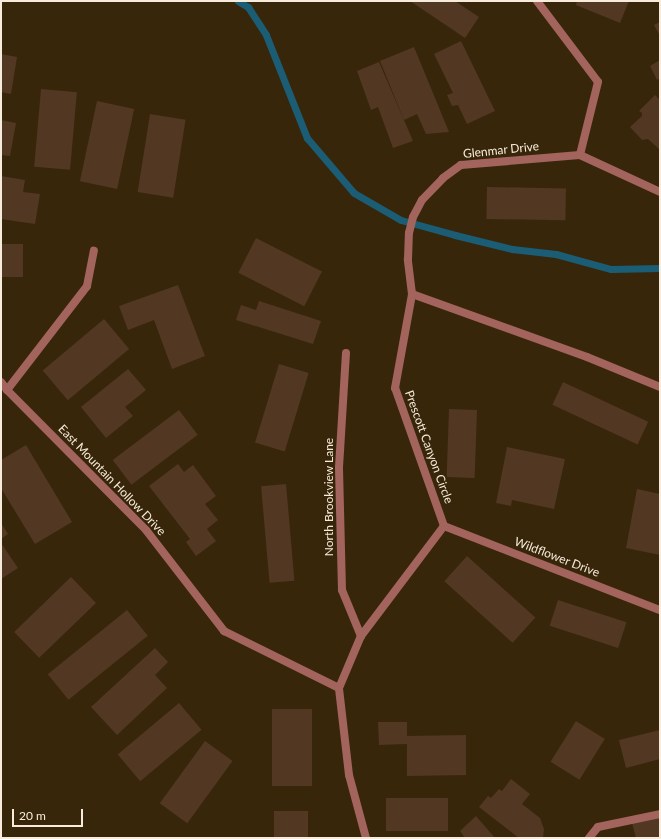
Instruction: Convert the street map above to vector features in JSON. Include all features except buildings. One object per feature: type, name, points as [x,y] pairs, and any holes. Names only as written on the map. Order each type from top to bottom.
[{"type":"street","points":[[538,1],[598,82],[580,155]]},
{"type":"street","name":"Glenmar Drive","points":[[412,294],[408,259],[409,234],[413,216],[427,192],[462,164],[580,155],[660,192]]},
{"type":"street","points":[[7,390],[87,286],[94,251]]},
{"type":"street","points":[[412,294],[587,357],[660,387]]},
{"type":"street","name":"Prescott Canyon Circle","points":[[412,294],[395,388],[444,526]]},
{"type":"street","name":"North Brookview Lane","points":[[346,353],[339,468],[342,590],[361,636]]},
{"type":"street","name":"East Mountain Hollow Drive","points":[[1,382],[7,390],[146,530],[224,631],[339,688]]},
{"type":"street","points":[[366,838],[349,775],[339,688],[361,636],[444,526]]},
{"type":"street","name":"Wildflower Drive","points":[[444,526],[660,610]]},
{"type":"street","points":[[589,838],[598,827],[660,814]]},
{"type":"waterway","points":[[238,1],[248,7],[266,35],[307,138],[354,193],[401,220],[512,249],[556,254],[611,269],[660,268]]}]
